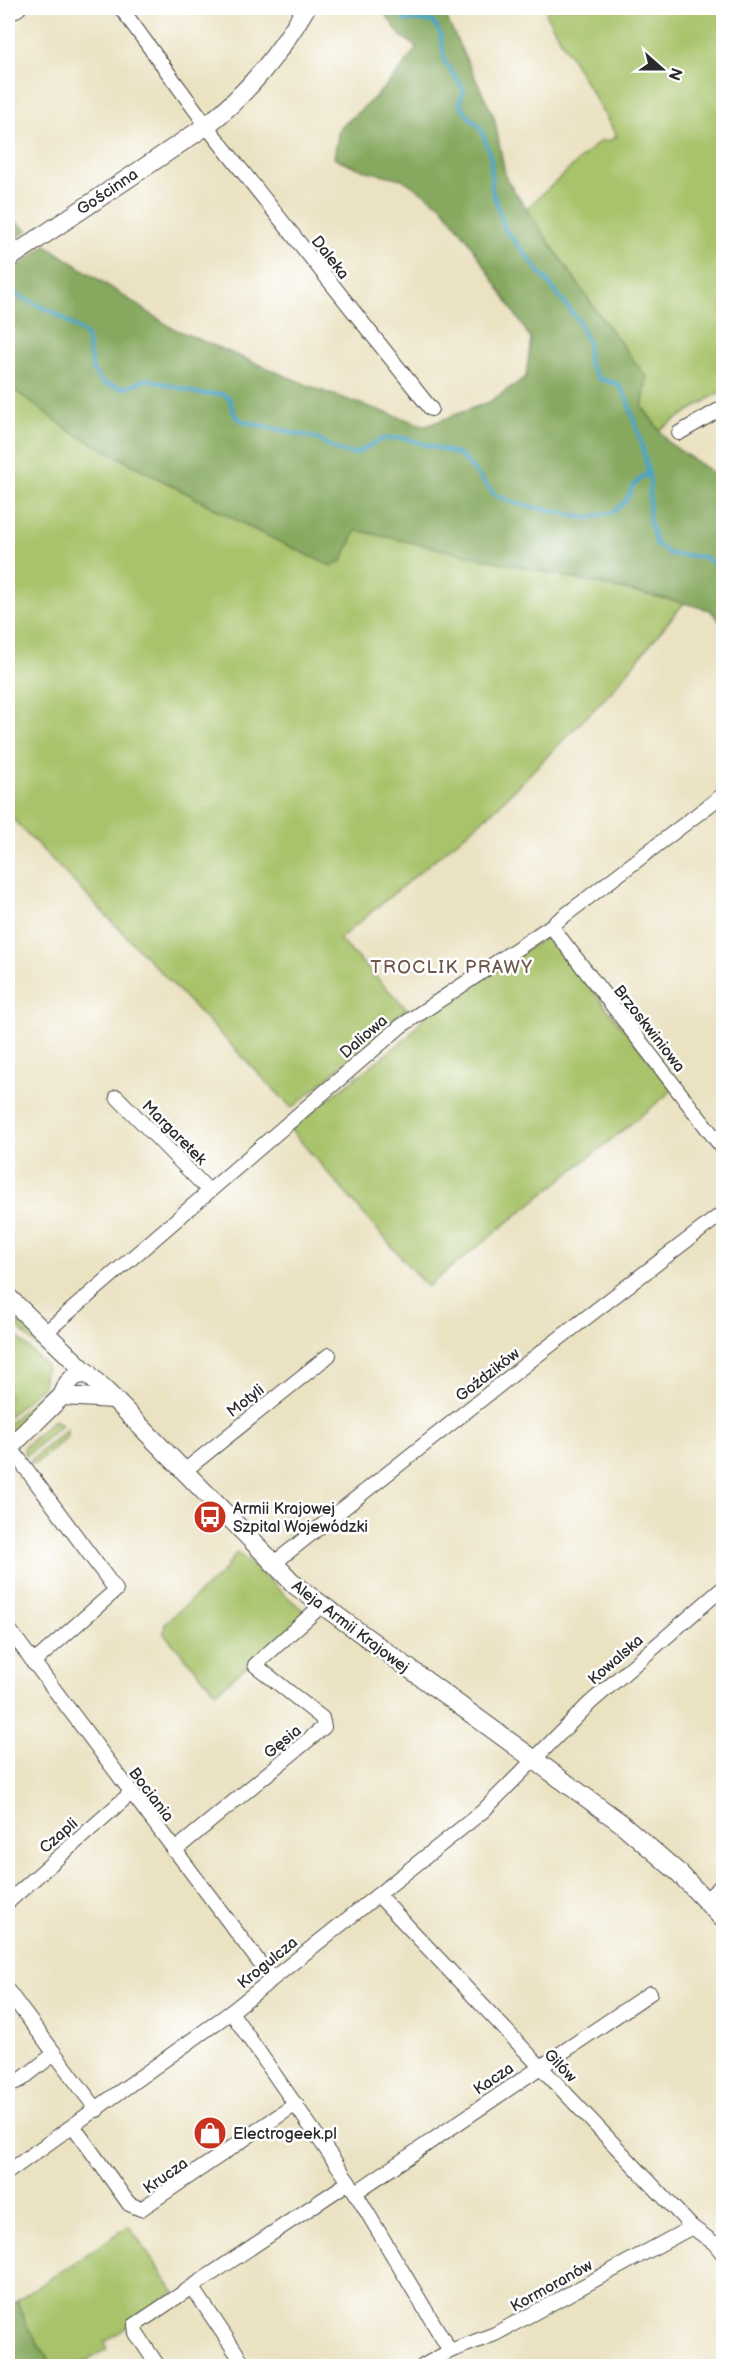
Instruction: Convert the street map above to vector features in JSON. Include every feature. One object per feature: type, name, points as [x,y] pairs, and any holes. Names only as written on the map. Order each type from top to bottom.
[{"type":"street","points":[[8,15],[19,8]]},
{"type":"street","points":[[121,8],[206,126]]},
{"type":"street","name":"Gościnna","points":[[8,259],[206,126],[230,107],[268,67],[306,8]]},
{"type":"street","name":"Daleka","points":[[206,126],[431,409]]},
{"type":"street","points":[[679,433],[723,407]]},
{"type":"street","name":"Daliowa","points":[[46,1332],[401,1026],[551,926],[723,794]]},
{"type":"street","name":"Brzoskwiniowa","points":[[551,926],[723,1150]]},
{"type":"street","name":"Margaretek","points":[[117,1097],[208,1190]]},
{"type":"street","name":"Goździków","points":[[273,1564],[535,1356],[723,1212]]},
{"type":"street","name":"Aleja Armii Krajowej","points":[[8,1297],[114,1399],[273,1564],[321,1606],[621,1823],[706,1900],[723,1920]]},
{"type":"street","name":"Motyli","points":[[183,1472],[329,1355]]},
{"type":"street","points":[[33,1663],[116,1590],[9,1448],[62,1396],[72,1393],[87,1373]]},
{"type":"street","points":[[62,1396],[114,1399]]},
{"type":"street","name":"Kowalska","points":[[533,1760],[590,1703],[723,1587]]},
{"type":"street","name":"Gęsia","points":[[174,1851],[324,1727],[322,1718],[255,1665],[321,1606]]},
{"type":"street","name":"Bociania","points":[[8,1629],[271,1978]]},
{"type":"street","name":"Krogulcza","points":[[8,2172],[74,2127],[231,2012],[483,1811],[533,1760]]},
{"type":"street","name":"Czapli","points":[[8,1902],[131,1793]]},
{"type":"street","points":[[706,1900],[723,1882]]},
{"type":"street","name":"Gilów","points":[[378,1895],[692,2227],[714,2243],[723,2255]]},
{"type":"street","points":[[8,1992],[97,2110]]},
{"type":"street","name":"Kacza","points":[[158,2367],[136,2333],[135,2325],[650,1993]]},
{"type":"street","points":[[231,2012],[352,2187],[450,2351]]},
{"type":"street","points":[[8,2085],[21,2080],[54,2054]]},
{"type":"street","name":"Krucza","points":[[74,2127],[129,2204],[141,2209],[296,2104]]},
{"type":"street","name":"Kormoranów","points":[[423,2367],[450,2351],[495,2334],[692,2227]]},
{"type":"street","points":[[193,2288],[245,2367]]},
{"type":"green space","points":[[381,8],[442,9],[494,117],[506,179],[597,312],[647,378],[642,407],[669,443],[723,480],[723,624],[710,610],[684,603],[356,530],[342,561],[331,566],[261,533],[70,431],[8,385],[8,274],[46,245],[172,328],[319,390],[426,426],[489,402],[526,377],[531,339],[468,240],[441,205],[402,179],[363,170],[334,158],[339,129],[391,81],[417,47],[401,36]]},
{"type":"green space","points":[[548,8],[723,8],[723,390],[659,430],[642,406],[646,378],[526,209],[600,141],[609,141],[617,136],[546,15]]},
{"type":"green space","points":[[8,216],[27,230],[8,244]]},
{"type":"green space","points":[[8,385],[70,431],[261,533],[342,561],[356,530],[684,603],[610,693],[492,812],[339,939],[408,1010],[398,1014],[384,1030],[292,1108],[8,814]]},
{"type":"green space","points":[[543,939],[552,940],[673,1090],[427,1287],[290,1129],[408,1037],[424,1017]]},
{"type":"green space","points":[[8,1311],[54,1355],[50,1359],[8,1318]]},
{"type":"green space","points":[[8,1328],[46,1365],[43,1385],[8,1417]]},
{"type":"green space","points":[[46,1389],[50,1394],[8,1436],[8,1424]]},
{"type":"green space","points":[[54,1420],[62,1424],[25,1457],[24,1447]]},
{"type":"green space","points":[[67,1429],[67,1437],[36,1463],[28,1463]]},
{"type":"green space","points":[[237,1552],[308,1615],[216,1692],[164,1634],[165,1623],[222,1573]]},
{"type":"green space","points":[[129,2226],[175,2293],[104,2343],[107,2349],[76,2366],[53,2366],[26,2325],[17,2301]]},
{"type":"green space","points":[[17,2301],[26,2325],[53,2366],[8,2366],[8,2308]]},
{"type":"waterway","points":[[393,8],[405,20],[433,22],[440,33],[445,62],[464,90],[459,103],[481,128],[491,159],[492,190],[505,229],[578,320],[588,343],[588,363],[599,379],[618,384],[627,399],[642,445],[650,480],[649,519],[656,544],[669,554],[704,557],[724,569]]},
{"type":"waterway","points":[[8,291],[57,314],[86,335],[93,371],[104,384],[125,388],[147,379],[201,394],[222,394],[229,398],[235,416],[245,422],[316,438],[339,451],[355,454],[382,439],[404,438],[460,455],[495,495],[514,503],[587,518],[613,512],[626,501],[633,486],[648,472]]},
{"type":"place","name":"Armii Krajowej Szpital Wojewódzki","points":[[210,1517]]},
{"type":"place","name":"Electrogeek.pl","points":[[210,2133]]},
{"type":"district","name":"TROCLIK PRAWY","points":[[452,967]]}]
